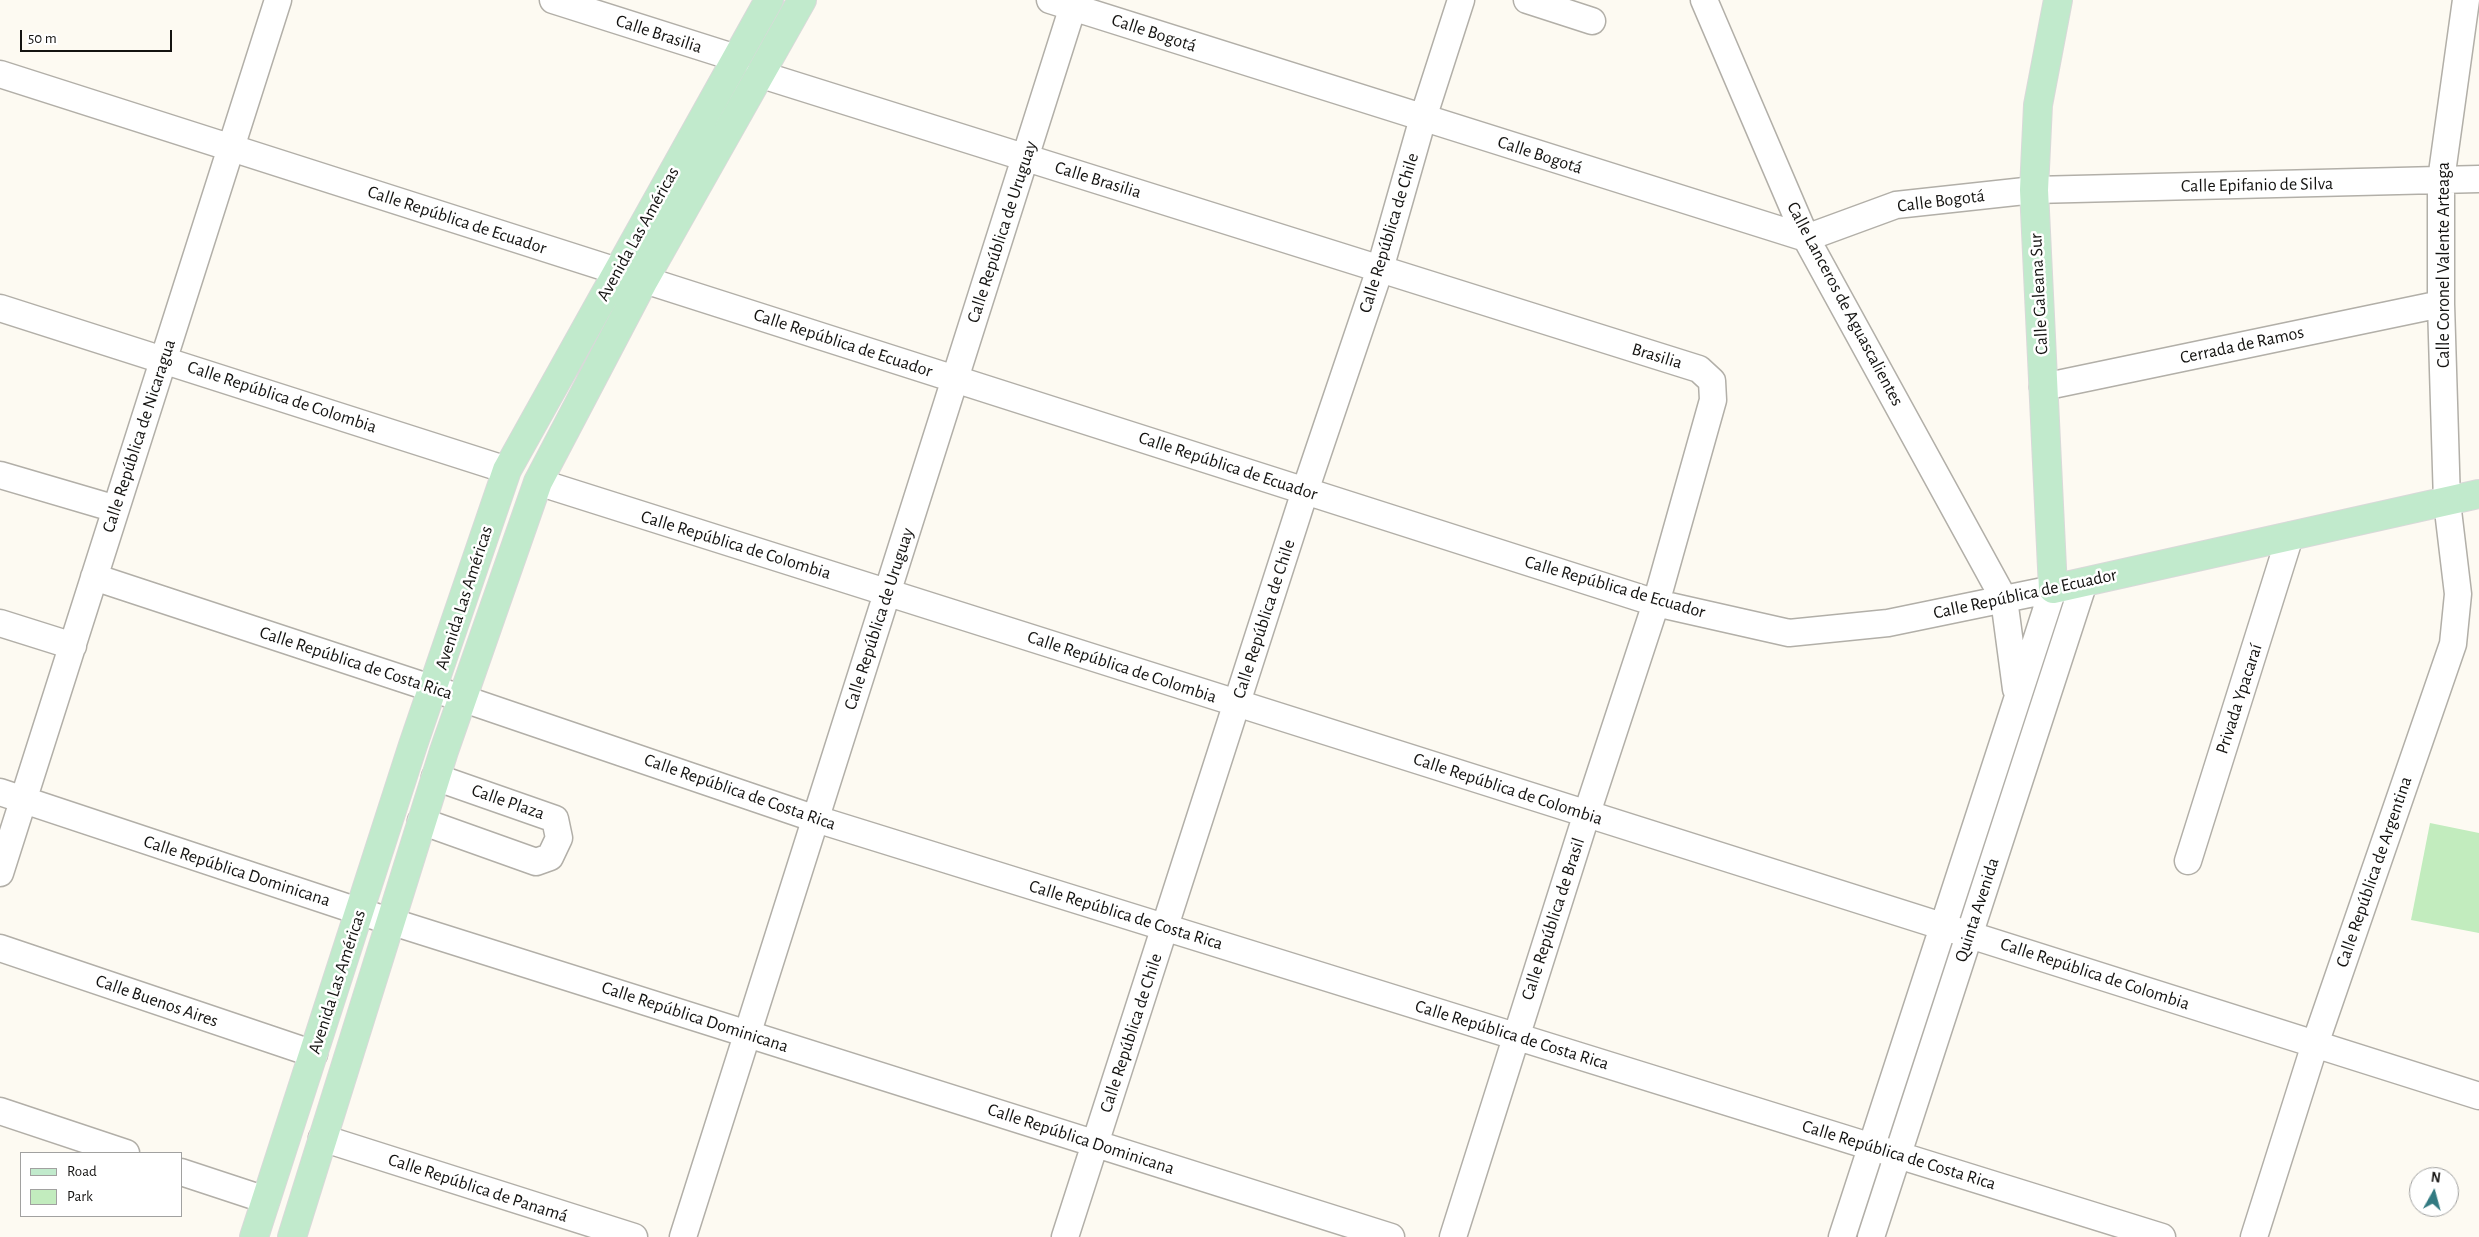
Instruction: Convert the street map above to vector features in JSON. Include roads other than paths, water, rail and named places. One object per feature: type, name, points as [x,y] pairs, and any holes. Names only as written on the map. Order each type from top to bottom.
[{"type":"main road","name":"Avenida Las Américas","points":[[254,1237],[506,470],[769,0]]},
{"type":"main road","name":"Avenida Las Américas","points":[[292,1237],[461,698],[538,482],[644,280],[802,0]]},
{"type":"main road","name":"Calle Galeana Sur","points":[[2052,589],[2034,190],[2038,105],[2058,0]]},
{"type":"main road","name":"Calle República de Ecuador","points":[[2052,589],[2479,494]]},
{"type":"street","name":"Calle República de Nicaragua","points":[[0,873],[11,796],[73,646],[278,0]]},
{"type":"street","name":"Calle Brasilia","points":[[553,0],[736,58]]},
{"type":"street","name":"Calle República de Chile","points":[[1065,1237],[1305,491],[1380,269],[1423,118],[1461,0]]},
{"type":"street","points":[[1527,0],[1592,21]]},
{"type":"street","name":"Calle Lanceros de Aguascalientes","points":[[1704,0],[1806,238],[2004,599]]},
{"type":"street","name":"Calle Coronel Valente Arteaga","points":[[2447,502],[2441,304],[2441,180],[2468,64],[2466,0]]},
{"type":"street","name":"Calle Bogotá","points":[[1066,2],[1423,118],[1806,238],[1896,205],[2034,190]]},
{"type":"street","name":"Calle República de Uruguay","points":[[683,1237],[1026,157],[1066,2]]},
{"type":"street","name":"Calle República de Ecuador","points":[[0,74],[1656,603],[1789,634],[1888,623],[2052,589]]},
{"type":"street","name":"Calle Brasilia","points":[[759,74],[1380,269]]},
{"type":"street","name":"Calle Epifanio de Silva","points":[[2034,190],[2479,179]]},
{"type":"street","name":"Brasilia","points":[[1380,269],[1698,369],[1712,381],[1713,400],[1656,603]]},
{"type":"street","name":"Cerrada de Ramos","points":[[2043,387],[2441,304]]},
{"type":"street","name":"Calle República de Colombia","points":[[0,308],[506,470]]},
{"type":"street","points":[[0,474],[116,508]]},
{"type":"street","name":"Calle República de Colombia","points":[[538,482],[2479,1096]]},
{"type":"street","name":"Calle República de Argentina","points":[[2254,1237],[2315,1044],[2453,644],[2458,594],[2447,502]]},
{"type":"street","name":"Privada Ypacaraí","points":[[2188,861],[2290,536]]},
{"type":"street","name":"Calle República de Costa Rica","points":[[94,578],[461,698],[816,819],[2162,1237]]},
{"type":"street","name":"Quinta Avenida","points":[[1871,1237],[2084,582]]},
{"type":"street","name":"Quinta Avenida","points":[[1842,1237],[2052,589]]},
{"type":"street","points":[[2004,599],[2017,697]]},
{"type":"street","name":"Calle República de Brasil","points":[[1453,1237],[1587,813],[1656,603]]},
{"type":"street","points":[[0,623],[73,646]]},
{"type":"street","name":"Calle Plaza","points":[[422,822],[536,862],[550,857],[559,838],[555,818],[436,777]]},
{"type":"street","name":"Calle República Dominicana","points":[[11,796],[361,912],[1391,1237]]},
{"type":"street","name":"Calle Buenos Aires","points":[[0,948],[314,1054]]},
{"type":"street","points":[[0,1111],[123,1152]]},
{"type":"street","name":"Calle República de Panamá","points":[[322,1138],[634,1237]]},
{"type":"street","points":[[182,1172],[266,1200]]}]
